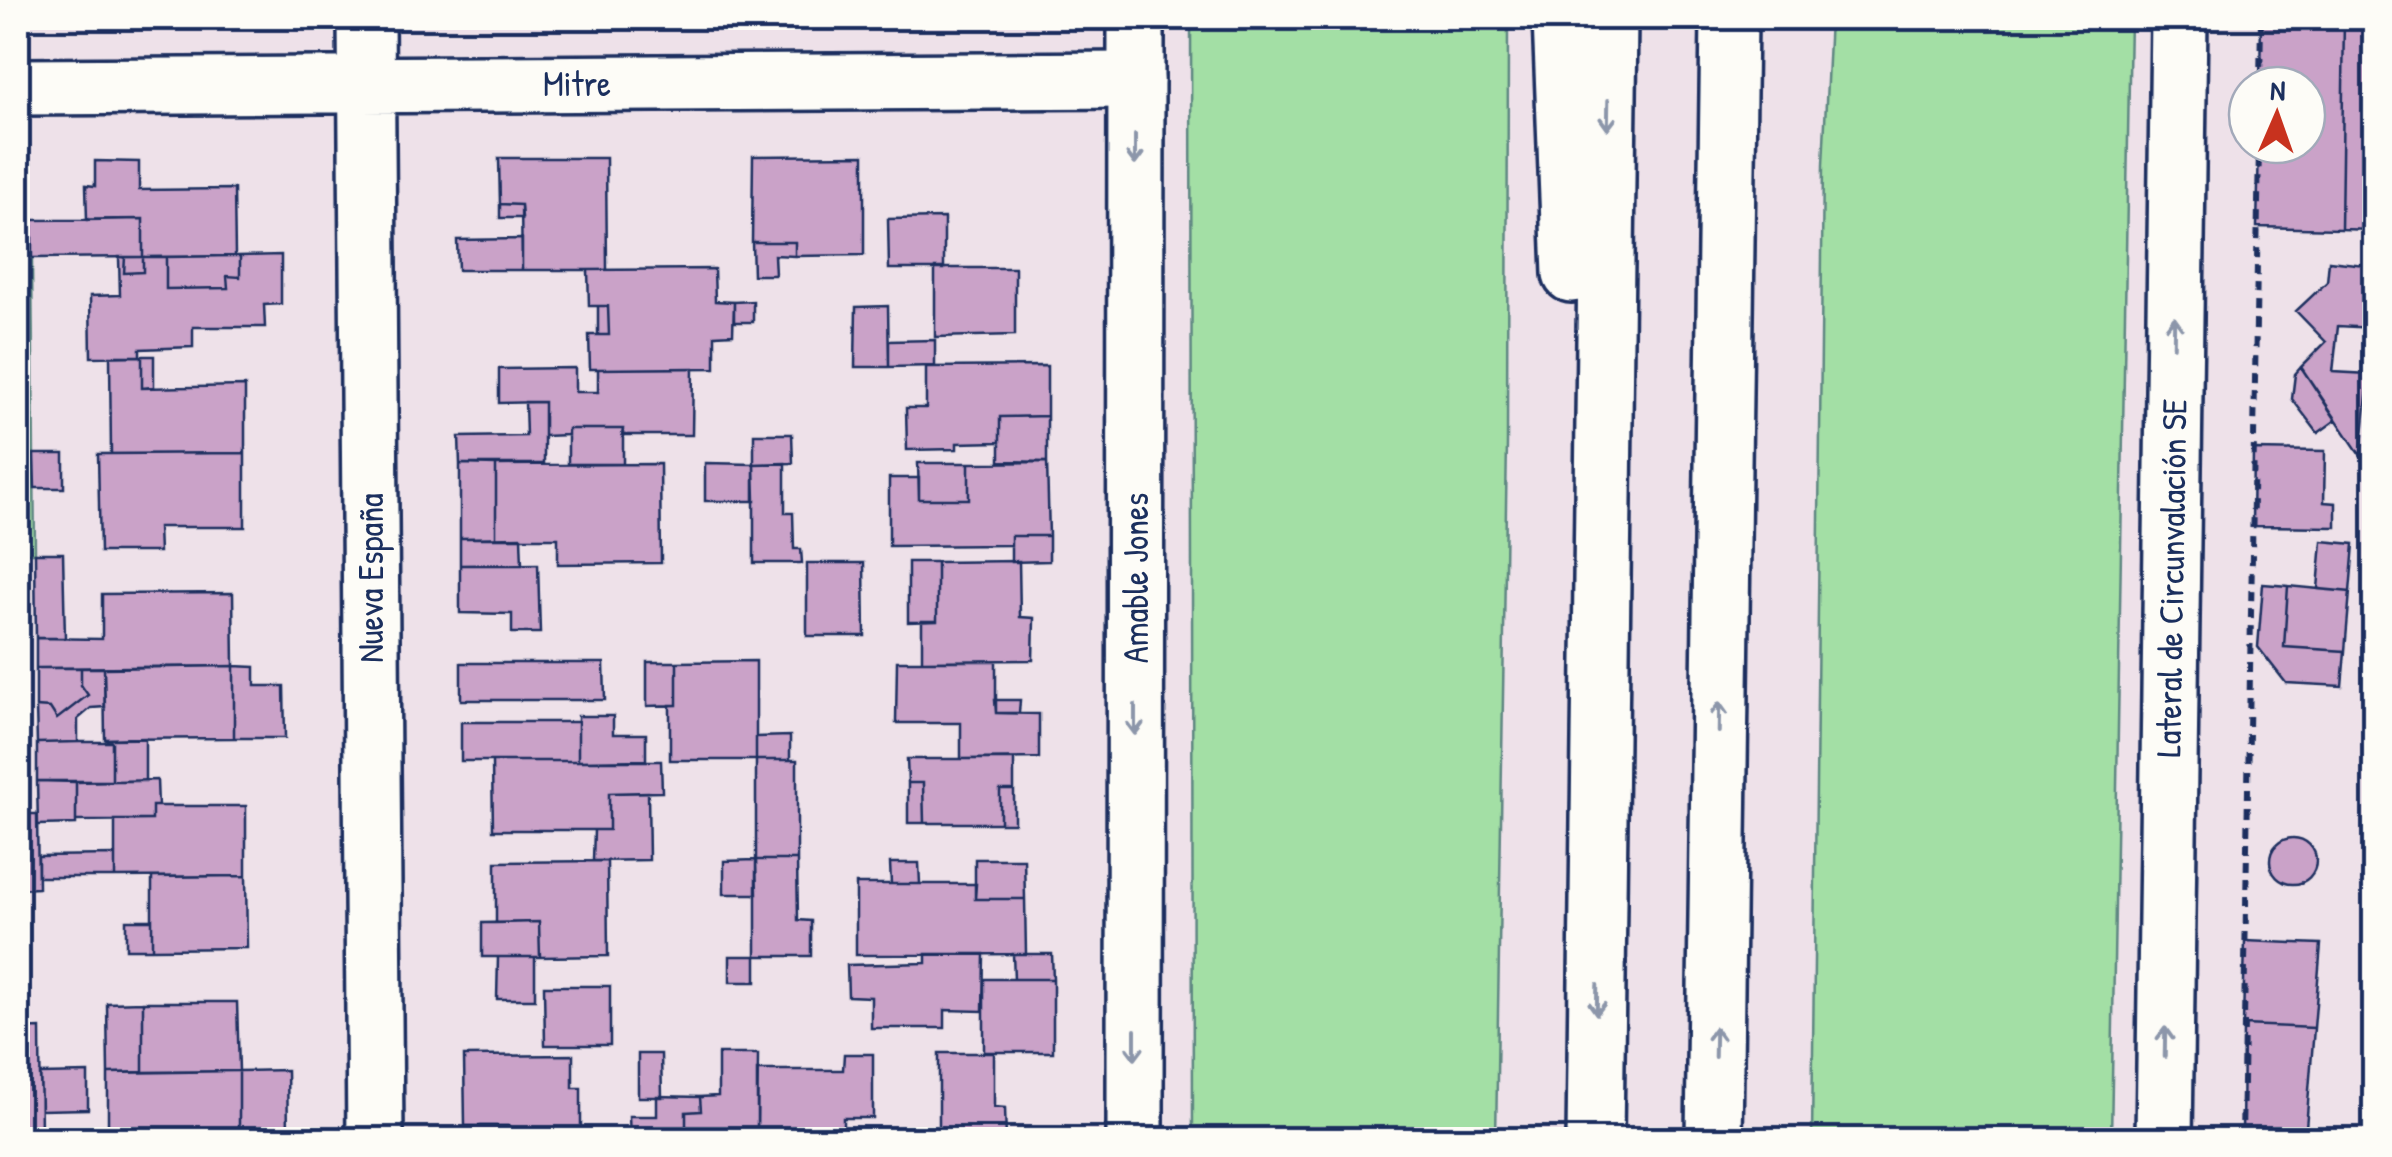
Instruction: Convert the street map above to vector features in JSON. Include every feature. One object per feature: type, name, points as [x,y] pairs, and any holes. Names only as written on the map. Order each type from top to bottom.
[{"type":"main road","name":"Nueva España","points":[[366,18],[375,1140]]},
{"type":"main road","name":"Amable Jones","points":[[1135,1140],[1136,18]]},
{"type":"main road","points":[[1561,18],[1598,934]]},
{"type":"main road","points":[[1595,1140],[1608,18]]},
{"type":"main road","points":[[1714,1140],[1729,18]]},
{"type":"main road","points":[[1726,415],[1766,18]]},
{"type":"main road","name":"Lateral de Circunvalación SE","points":[[2164,1140],[2178,18]]},
{"type":"main road","name":"Mitre","points":[[18,87],[1136,80]]},
{"type":"path","points":[[2260,65],[2261,18]]},
{"type":"path","points":[[2242,1140],[2259,165]]},
{"type":"green space","points":[[1191,18],[1508,18],[1507,441],[1496,1139],[1193,1139]]},
{"type":"green space","points":[[1830,18],[2130,18],[2111,1139],[1812,1139],[1823,165]]},
{"type":"green space","points":[[18,163],[31,163],[35,553],[18,553]]},
{"type":"building","points":[[2261,18],[2344,18],[2341,229],[2257,227],[2259,165],[2327,165],[2327,65],[2260,65]]},
{"type":"building","points":[[2344,18],[2374,24],[2374,230],[2341,229]]},
{"type":"building","points":[[864,155],[864,255],[795,256],[795,242],[752,242],[753,156]]},
{"type":"building","points":[[499,158],[606,158],[607,270],[522,270],[521,205],[500,204]]},
{"type":"building","points":[[95,161],[139,162],[139,190],[234,189],[235,256],[143,257],[143,219],[87,220],[86,185],[95,186]]},
{"type":"building","points":[[500,204],[521,205],[522,218],[500,218]]},
{"type":"building","points":[[944,218],[944,269],[889,269],[888,219]]},
{"type":"building","points":[[143,219],[143,257],[32,258],[32,220]]},
{"type":"building","points":[[522,239],[522,270],[458,270],[457,240]]},
{"type":"building","points":[[752,242],[795,242],[795,256],[774,255],[775,275],[753,275]]},
{"type":"building","points":[[281,255],[281,304],[264,305],[265,327],[193,327],[193,347],[140,349],[140,356],[91,357],[90,296],[120,295],[119,257],[125,257],[124,273],[143,272],[143,257],[166,257],[166,289],[228,288],[227,276],[240,277],[240,256]]},
{"type":"building","points":[[240,256],[240,277],[227,276],[228,288],[166,289],[166,257]]},
{"type":"building","points":[[125,257],[143,257],[143,272],[124,273]]},
{"type":"building","points":[[2329,261],[2374,266],[2373,328],[2338,326],[2333,372],[2369,374],[2361,456],[2301,367],[2326,342],[2296,311],[2327,282]]},
{"type":"building","points":[[935,268],[1015,268],[1015,335],[935,337]]},
{"type":"building","points":[[714,269],[715,301],[734,302],[733,334],[715,335],[715,368],[590,369],[589,335],[609,335],[608,306],[589,306],[588,270]]},
{"type":"building","points":[[753,301],[753,322],[734,322],[734,302]]},
{"type":"building","points":[[598,306],[608,306],[609,335],[598,335]]},
{"type":"building","points":[[888,306],[889,367],[855,367],[856,307]]},
{"type":"building","points":[[935,340],[935,366],[889,367],[889,341]]},
{"type":"building","points":[[110,356],[142,356],[142,388],[245,386],[245,453],[111,454]]},
{"type":"building","points":[[142,356],[154,356],[154,387],[142,388]]},
{"type":"building","points":[[1047,366],[1047,416],[1000,417],[1000,442],[957,443],[957,449],[907,450],[906,408],[926,408],[926,367]]},
{"type":"building","points":[[2301,367],[2336,420],[2318,433],[2292,399],[2295,374]]},
{"type":"building","points":[[575,368],[575,392],[598,392],[598,369],[693,368],[692,435],[622,435],[623,429],[568,429],[568,435],[544,436],[544,402],[499,403],[499,369]]},
{"type":"building","points":[[525,402],[544,402],[544,464],[460,464],[459,437],[526,436]]},
{"type":"building","points":[[1047,416],[1047,462],[1000,461],[1000,417]]},
{"type":"building","points":[[568,429],[623,429],[623,464],[568,464]]},
{"type":"building","points":[[754,434],[792,434],[793,463],[754,464]]},
{"type":"building","points":[[2253,450],[2325,451],[2324,502],[2336,503],[2336,527],[2252,526]]},
{"type":"building","points":[[245,453],[245,527],[158,527],[159,552],[100,552],[98,454]]},
{"type":"building","points":[[34,454],[64,454],[64,488],[35,488]]},
{"type":"building","points":[[1047,462],[1049,536],[1011,536],[1011,545],[889,546],[889,478],[919,478],[919,499],[969,499],[969,463]]},
{"type":"building","points":[[705,463],[754,464],[755,501],[705,501]]},
{"type":"building","points":[[785,463],[785,513],[793,513],[794,549],[801,549],[802,563],[754,563],[754,464]]},
{"type":"building","points":[[918,463],[969,463],[969,499],[919,499]]},
{"type":"building","points":[[460,464],[496,465],[496,538],[460,538]]},
{"type":"building","points":[[660,464],[661,563],[558,564],[558,538],[496,538],[496,465]]},
{"type":"building","points":[[1011,536],[1049,536],[1049,561],[1011,562]]},
{"type":"building","points":[[521,537],[522,565],[460,565],[460,538]]},
{"type":"building","points":[[2322,541],[2354,544],[2350,592],[2318,589]]},
{"type":"building","points":[[35,553],[63,553],[65,638],[36,638]]},
{"type":"building","points":[[1019,561],[1020,617],[1034,618],[1033,660],[922,661],[922,621],[937,621],[937,562]]},
{"type":"building","points":[[908,562],[937,562],[937,621],[908,622]]},
{"type":"building","points":[[807,563],[864,563],[865,636],[807,636]]},
{"type":"building","points":[[538,564],[540,633],[512,633],[512,614],[460,613],[460,565]]},
{"type":"building","points":[[2263,584],[2288,586],[2284,647],[2345,651],[2342,686],[2286,683],[2258,647]]},
{"type":"building","points":[[2288,586],[2350,592],[2345,651],[2284,647]]},
{"type":"building","points":[[233,593],[234,666],[36,668],[36,638],[102,639],[102,594]]},
{"type":"building","points":[[756,661],[756,760],[670,760],[670,705],[677,705],[677,662]]},
{"type":"building","points":[[897,661],[996,661],[996,713],[1039,714],[1039,758],[961,759],[961,723],[896,723]]},
{"type":"building","points":[[647,662],[677,662],[677,705],[647,706]]},
{"type":"building","points":[[461,663],[604,663],[605,700],[461,700]]},
{"type":"building","points":[[234,666],[234,738],[105,739],[104,668]]},
{"type":"building","points":[[234,666],[255,667],[255,686],[284,686],[285,738],[234,738]]},
{"type":"building","points":[[36,668],[81,668],[81,685],[88,695],[57,719],[50,708],[36,707]]},
{"type":"building","points":[[81,668],[104,668],[105,707],[91,708],[78,719],[78,742],[37,743],[36,707],[50,708],[57,719],[88,695],[81,685]]},
{"type":"building","points":[[995,700],[1020,700],[1019,713],[996,713]]},
{"type":"building","points":[[578,716],[613,716],[613,734],[646,734],[646,760],[578,761]]},
{"type":"building","points":[[461,722],[578,722],[578,761],[461,761]]},
{"type":"building","points":[[790,736],[790,760],[756,760],[756,737]]},
{"type":"building","points":[[145,738],[145,781],[112,781],[112,742],[105,739]]},
{"type":"building","points":[[112,742],[112,781],[37,781],[37,743]]},
{"type":"building","points":[[907,759],[1014,759],[1014,790],[1000,790],[1000,823],[924,823],[923,783],[908,783]]},
{"type":"building","points":[[756,760],[797,760],[797,860],[756,860]]},
{"type":"building","points":[[492,761],[661,761],[662,792],[609,793],[609,830],[493,830]]},
{"type":"building","points":[[157,780],[158,806],[152,806],[152,820],[76,821],[76,782]]},
{"type":"building","points":[[37,781],[76,782],[76,824],[38,825]]},
{"type":"building","points":[[908,783],[923,783],[924,823],[908,823]]},
{"type":"building","points":[[1000,790],[1014,790],[1014,823],[1000,823]]},
{"type":"building","points":[[648,792],[649,860],[593,861],[594,830],[609,830],[609,793]]},
{"type":"building","points":[[152,806],[246,806],[246,876],[115,877],[115,820],[152,820]]},
{"type":"building","points":[[18,814],[37,814],[38,888],[18,889]]},
{"type":"building","points":[[2293,838],[2309,845],[2316,861],[2309,877],[2293,884],[2277,877],[2270,861],[2277,845]]},
{"type":"building","points":[[115,855],[115,877],[38,877],[38,856]]},
{"type":"building","points":[[975,859],[1024,859],[1025,899],[975,899]]},
{"type":"building","points":[[756,860],[757,894],[724,894],[724,861]]},
{"type":"building","points":[[756,860],[797,860],[798,920],[811,921],[811,956],[756,956]]},
{"type":"building","points":[[607,861],[608,956],[540,957],[539,922],[496,923],[496,862]]},
{"type":"building","points":[[890,863],[919,863],[920,884],[891,884]]},
{"type":"building","points":[[246,876],[247,948],[152,949],[152,877]]},
{"type":"building","points":[[856,884],[976,884],[975,899],[1025,899],[1026,954],[856,955]]},
{"type":"building","points":[[126,920],[152,920],[152,949],[126,949]]},
{"type":"building","points":[[539,922],[540,957],[482,957],[482,923]]},
{"type":"building","points":[[2245,941],[2321,944],[2314,1028],[2243,1025]]},
{"type":"building","points":[[926,954],[984,954],[983,1011],[945,1010],[945,1028],[871,1028],[871,997],[848,996],[847,965],[926,963]]},
{"type":"building","points":[[1013,954],[1052,954],[1053,979],[1014,979]]},
{"type":"building","points":[[730,956],[756,956],[756,982],[730,982]]},
{"type":"building","points":[[498,957],[535,957],[535,999],[497,999]]},
{"type":"building","points":[[984,979],[1053,979],[1053,1052],[984,1052]]},
{"type":"building","points":[[544,986],[610,986],[610,1045],[545,1045]]},
{"type":"building","points":[[143,1002],[237,1002],[239,1071],[143,1072]]},
{"type":"building","points":[[143,1002],[143,1072],[108,1073],[107,1003]]},
{"type":"building","points":[[2243,1025],[2314,1028],[2305,1140],[2242,1140]]},
{"type":"building","points":[[40,1028],[41,1140],[18,1140],[18,1029]]},
{"type":"building","points":[[939,1053],[994,1053],[994,1107],[1005,1108],[1006,1140],[939,1140]]},
{"type":"building","points":[[638,1054],[661,1054],[662,1097],[638,1097]]},
{"type":"building","points":[[718,1054],[758,1054],[757,1140],[686,1140],[686,1112],[701,1111],[700,1097],[718,1096]]},
{"type":"building","points":[[844,1054],[873,1054],[873,1118],[843,1118],[843,1140],[757,1140],[757,1070],[843,1070]]},
{"type":"building","points":[[573,1055],[573,1088],[581,1088],[581,1140],[510,1140],[509,1126],[465,1126],[464,1056]]},
{"type":"building","points":[[287,1070],[288,1133],[239,1133],[239,1071]]},
{"type":"building","points":[[239,1071],[239,1140],[108,1140],[108,1073]]},
{"type":"building","points":[[88,1073],[88,1109],[41,1110],[40,1074]]},
{"type":"building","points":[[657,1096],[700,1097],[701,1111],[686,1112],[686,1140],[630,1140],[629,1116],[657,1116]]},
{"type":"building","points":[[465,1126],[509,1126],[510,1138],[464,1138]]}]
